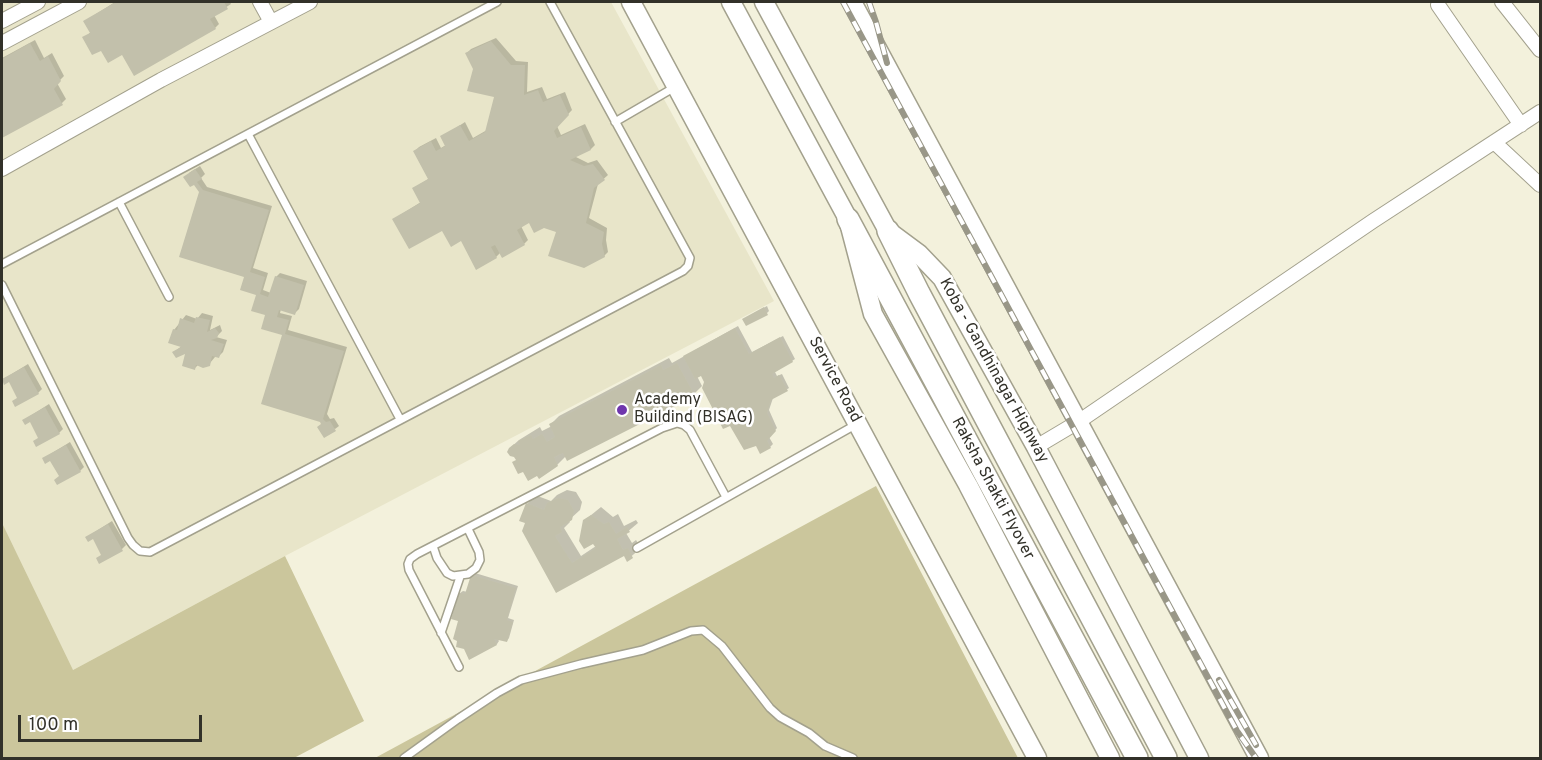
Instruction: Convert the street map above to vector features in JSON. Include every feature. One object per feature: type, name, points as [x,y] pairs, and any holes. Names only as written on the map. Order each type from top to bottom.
[{"type":"main road","name":"Service Road","points":[[631,2],[1037,759]]},
{"type":"main road","points":[[731,2],[848,219],[873,314],[968,486],[1110,759]]},
{"type":"main road","name":"Koba - Gandhinagar Highway","points":[[764,2],[888,231],[919,254],[942,278],[1035,447],[1199,759]]},
{"type":"main road","points":[[852,2],[1259,759]]},
{"type":"main road","name":"Raksha Shakti Flyover","points":[[848,219],[1137,759]]},
{"type":"main road","name":"Raksha Shakti Flyover","points":[[888,231],[1166,759]]},
{"type":"street","points":[[2,21],[38,2]]},
{"type":"street","points":[[2,43],[79,2]]},
{"type":"street","points":[[260,2],[271,22]]},
{"type":"street","points":[[2,169],[161,80],[310,2]]},
{"type":"street","points":[[1502,2],[1540,50]]},
{"type":"street","points":[[1438,5],[1521,125]]},
{"type":"street","points":[[1035,447],[1078,422],[1363,228],[1540,112]]},
{"type":"street","points":[[1494,142],[1540,185]]},
{"type":"lane","points":[[2,264],[497,2]]},
{"type":"lane","points":[[2,285],[128,538],[141,551],[150,552],[688,266],[690,258],[550,2]]},
{"type":"lane","points":[[615,122],[676,86]]},
{"type":"lane","points":[[248,134],[400,419]]},
{"type":"lane","points":[[119,202],[169,297]]},
{"type":"lane","points":[[459,667],[408,564],[410,559],[417,554],[662,428],[677,423],[690,430],[726,497]]},
{"type":"lane","points":[[637,548],[857,424]]},
{"type":"lane","points":[[433,546],[437,558],[447,573],[460,577],[468,574],[476,568],[480,560],[479,552],[468,529]]},
{"type":"lane","points":[[441,633],[460,577]]},
{"type":"lane","points":[[404,759],[487,699],[521,680],[581,663],[643,650],[691,630],[703,630],[722,646],[770,708],[780,717],[809,733],[825,746],[853,759]]},
{"type":"shaded area","points":[[2,2],[611,2],[774,301],[285,556],[73,670],[2,758]]},
{"type":"shaded area","points":[[876,486],[1018,758],[375,758]]},
{"type":"shaded area","points":[[2,523],[73,670],[285,556],[364,721],[294,758],[2,758]]},
{"type":"building","points":[[116,2],[224,2],[228,9],[210,19],[216,29],[134,76],[122,55],[108,63],[101,51],[92,55],[82,37],[90,33],[83,21]]},
{"type":"building","points":[[491,41],[511,65],[525,65],[524,95],[538,90],[543,102],[560,95],[569,115],[554,131],[557,138],[581,127],[591,150],[570,160],[584,166],[593,164],[605,180],[594,188],[586,223],[604,232],[602,244],[605,257],[584,268],[548,256],[556,232],[544,228],[534,233],[529,223],[517,230],[525,245],[502,258],[495,245],[491,247],[497,258],[476,270],[461,241],[451,247],[442,231],[409,249],[392,219],[420,203],[412,188],[428,179],[413,151],[431,141],[436,151],[445,146],[440,136],[460,125],[469,141],[485,132],[494,97],[467,91],[473,69],[465,53]]},
{"type":"building","points":[[30,43],[40,61],[48,56],[61,81],[54,89],[63,105],[2,138],[2,59]]},
{"type":"building","points":[[195,169],[202,179],[197,182],[203,190],[269,210],[250,272],[265,277],[260,294],[268,297],[275,276],[304,285],[295,315],[279,310],[277,317],[289,320],[285,334],[344,351],[323,419],[326,422],[330,421],[336,431],[324,438],[317,427],[321,424],[320,422],[261,404],[282,335],[261,329],[265,315],[251,311],[256,295],[240,290],[244,277],[179,257],[199,192],[194,185],[190,187],[183,177]]},
{"type":"building","points":[[764,307],[768,315],[746,326],[742,319]]},
{"type":"building","points":[[196,317],[210,320],[207,332],[215,328],[219,333],[217,338],[211,340],[224,344],[219,358],[212,356],[210,366],[203,368],[196,365],[195,370],[182,366],[185,354],[176,358],[172,352],[181,347],[168,343],[173,329],[177,330],[180,318],[194,323]]},
{"type":"building","points":[[735,328],[749,354],[780,337],[793,362],[772,374],[774,378],[779,375],[788,391],[771,400],[767,413],[776,431],[767,441],[771,448],[760,454],[756,446],[744,450],[730,426],[723,429],[702,388],[704,382],[701,376],[695,379],[683,356]]},
{"type":"building","name":"Academy Buildind (BISAG)","points":[[677,363],[695,396],[567,461],[563,453],[554,457],[558,466],[539,479],[537,476],[528,481],[523,472],[518,474],[512,462],[516,460],[507,452],[514,444],[520,445],[518,441],[531,435],[533,439],[542,434],[547,442],[555,437],[549,424],[661,365],[663,370]]},
{"type":"building","points":[[24,367],[39,394],[15,407],[12,401],[17,398],[9,382],[4,385],[2,379]]},
{"type":"building","points":[[45,407],[60,434],[36,447],[33,441],[38,438],[30,422],[25,425],[22,420]]},
{"type":"building","points":[[66,445],[81,472],[57,485],[54,480],[59,476],[50,461],[45,464],[42,458]]},
{"type":"building","points":[[558,498],[568,500],[574,511],[572,520],[560,527],[562,532],[555,536],[572,563],[596,548],[593,544],[584,549],[579,541],[583,520],[591,515],[604,524],[609,522],[616,534],[627,527],[630,532],[617,539],[623,550],[628,548],[633,558],[627,562],[624,556],[556,593],[522,531],[525,523],[519,521],[526,503],[544,510],[547,503]]},
{"type":"building","points":[[108,524],[123,551],[99,564],[96,558],[101,555],[93,539],[88,542],[85,537]]},
{"type":"building","points":[[471,575],[516,588],[507,620],[513,622],[507,642],[494,639],[497,645],[469,660],[464,649],[456,647],[457,641],[453,639],[458,621],[451,619],[459,593],[465,594]]},
{"type":"railway","points":[[843,2],[1237,731],[1256,758]]},
{"type":"railway","points":[[869,2],[887,63]]},
{"type":"railway","points":[[1219,680],[1256,745]]},
{"type":"place","name":"Academy Buildind (BISAG)","points":[[622,410]]}]
